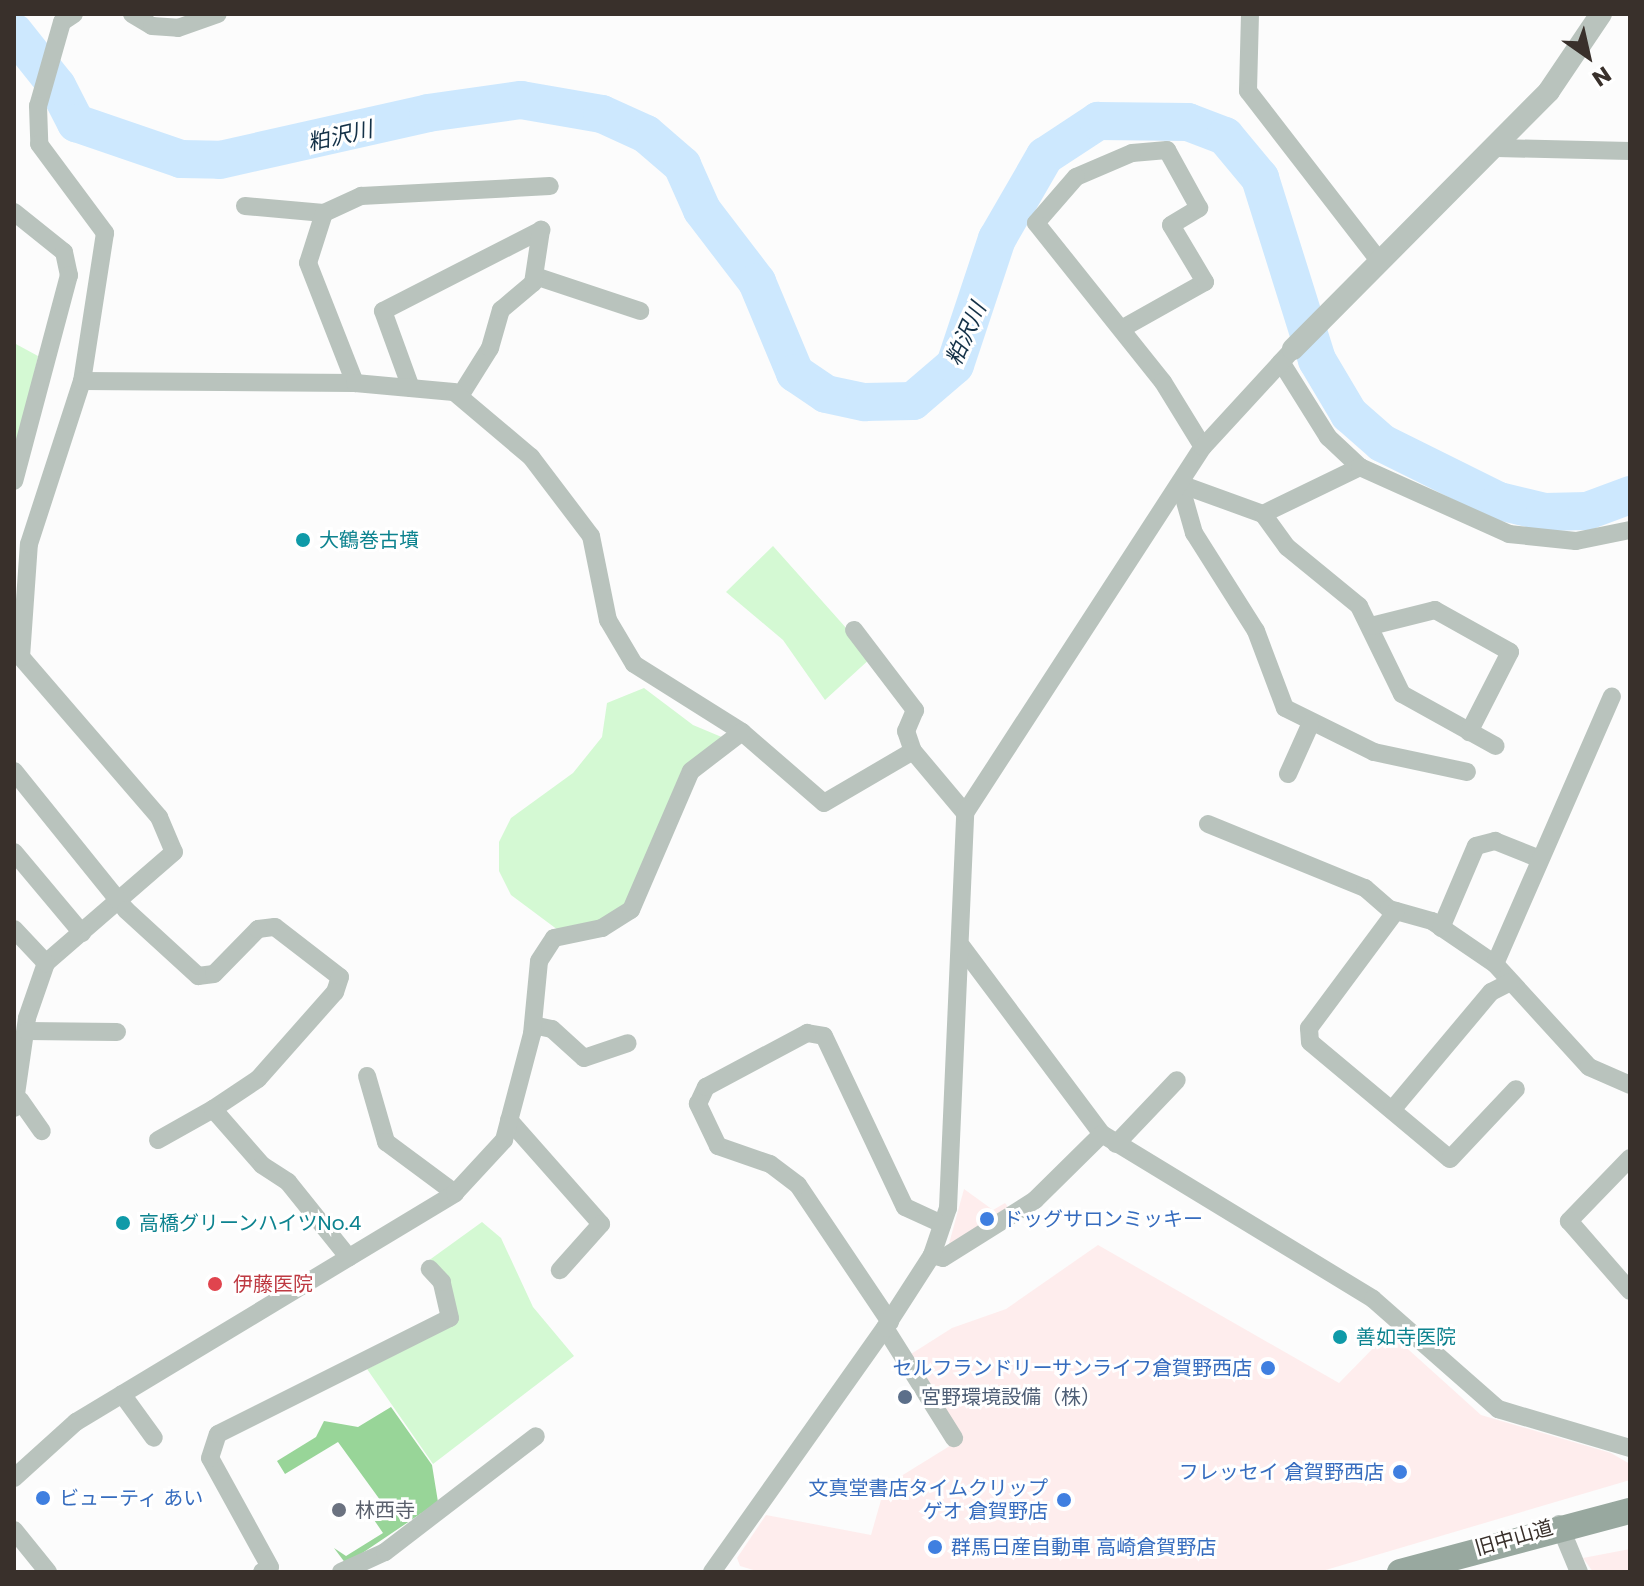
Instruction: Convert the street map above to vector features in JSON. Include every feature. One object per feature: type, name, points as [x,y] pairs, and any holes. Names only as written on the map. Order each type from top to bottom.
[{"type":"main road","name":"旧中山道","points":[[1400,1572],[1559,1524],[1630,1511]]},
{"type":"street","points":[[42,1131],[17,1104],[23,1018],[46,963],[121,898],[166,864],[174,852],[170,832],[17,653],[29,544],[82,381],[105,233],[39,144],[41,94],[62,22],[74,14]]},
{"type":"street","points":[[132,14],[152,26],[178,28],[218,14]]},
{"type":"street","points":[[1250,14],[1248,91],[1380,262]]},
{"type":"street","points":[[712,1572],[888,1325],[932,1255],[942,1224],[955,1127],[965,813],[1203,447],[1322,319],[1497,148],[1549,91],[1601,14]]},
{"type":"street","points":[[1497,148],[1630,151]]},
{"type":"street","points":[[1123,328],[1205,282],[1171,225],[1199,208],[1167,150],[1132,153],[1085,172],[1051,199],[1036,223],[1123,328],[1203,447]]},
{"type":"street","points":[[245,206],[324,213],[361,196],[550,186]]},
{"type":"street","points":[[14,212],[64,252],[69,275],[14,481]]},
{"type":"street","points":[[324,213],[308,263],[355,383]]},
{"type":"street","points":[[411,388],[383,311],[541,230],[535,276],[501,310],[490,348],[460,396]]},
{"type":"street","points":[[535,276],[640,311]]},
{"type":"street","points":[[1287,356],[1328,437],[1360,467],[1509,534],[1576,541],[1630,530]]},
{"type":"street","points":[[82,381],[355,383],[460,396],[531,457],[591,536],[608,620],[634,664],[742,732],[824,803],[913,751]]},
{"type":"street","points":[[1263,514],[1360,467]]},
{"type":"street","points":[[1180,484],[1263,514],[1287,547],[1339,587],[1371,626],[1402,694],[1496,746]]},
{"type":"street","points":[[1180,484],[1194,533],[1256,631],[1275,694],[1310,725],[1374,752],[1467,772]]},
{"type":"street","points":[[1371,626],[1435,610],[1510,652],[1469,732]]},
{"type":"street","points":[[854,630],[915,710],[906,731],[913,751],[965,813]]},
{"type":"street","points":[[1495,964],[1612,696]]},
{"type":"street","points":[[1288,774],[1310,725]]},
{"type":"street","points":[[14,1478],[76,1422],[455,1193],[504,1140],[533,1025],[539,961],[554,938],[602,928],[631,910],[691,771],[742,732]]},
{"type":"street","points":[[14,771],[121,898],[198,976],[214,974],[258,929],[275,927],[340,977],[335,992],[258,1079],[158,1140]]},
{"type":"street","points":[[1208,824],[1365,888],[1396,911],[1441,928],[1495,964],[1589,1067],[1630,1085]]},
{"type":"street","points":[[1441,928],[1476,846],[1495,841],[1540,859]]},
{"type":"street","points":[[14,852],[82,933]]},
{"type":"street","points":[[1396,911],[1309,1028],[1310,1042],[1450,1159],[1516,1089]]},
{"type":"street","points":[[14,929],[46,963]]},
{"type":"street","points":[[962,947],[1109,1139],[1373,1299],[1498,1409],[1630,1448]]},
{"type":"street","points":[[1392,1110],[1491,992],[1511,982]]},
{"type":"street","points":[[23,1018],[117,1032]]},
{"type":"street","points":[[533,1025],[552,1029],[584,1058],[628,1043]]},
{"type":"street","points":[[942,1224],[905,1207],[824,1036],[807,1033],[706,1087],[698,1104],[718,1146],[770,1164],[798,1185],[888,1325],[954,1438]]},
{"type":"street","points":[[367,1076],[386,1142],[455,1193]]},
{"type":"street","points":[[932,1255],[943,1258],[1035,1200],[1177,1080]]},
{"type":"street","points":[[213,1109],[262,1165],[288,1182],[349,1258]]},
{"type":"street","points":[[509,1120],[601,1224],[560,1270]]},
{"type":"street","points":[[1630,1158],[1569,1221],[1630,1291]]},
{"type":"street","points":[[269,1570],[210,1458],[218,1434],[450,1318],[442,1282],[430,1269]]},
{"type":"street","points":[[122,1394],[154,1438]]},
{"type":"street","points":[[341,1572],[385,1552],[536,1436]]},
{"type":"street","points":[[1559,1524],[1579,1572]]},
{"type":"street","points":[[14,1530],[48,1572]]},
{"type":"shaded area","points":[[964,1189],[993,1210],[1005,1203],[1011,1211],[947,1251]]},
{"type":"shaded area","points":[[1098,1245],[1339,1383],[1389,1332],[1481,1415],[1611,1453],[1630,1464],[1630,1480],[1319,1572],[760,1572],[740,1566],[737,1558],[766,1515],[871,1535],[885,1486],[961,1439],[911,1354],[952,1328],[1006,1309]]},
{"type":"shaded area","points":[[1630,1549],[1630,1572],[1593,1572],[1583,1558]]},
{"type":"green space","points":[[14,343],[38,356],[14,464]]},
{"type":"green space","points":[[773,546],[872,657],[825,700],[783,640],[726,592]]},
{"type":"green space","points":[[644,688],[693,725],[724,738],[682,770],[626,903],[607,919],[558,930],[511,895],[499,871],[499,842],[511,818],[573,773],[602,737],[607,703]]},
{"type":"green space","points":[[482,1222],[501,1238],[533,1307],[574,1356],[433,1464],[367,1369],[450,1326],[428,1261]]},
{"type":"green space","points":[[391,1407],[432,1465],[438,1502],[346,1564],[334,1548],[346,1556],[383,1533],[370,1514],[383,1504],[338,1442],[285,1474],[277,1461],[316,1437],[324,1421],[358,1427]]},
{"type":"waterway","name":"粕沢川","points":[[14,32],[57,86],[76,123],[181,159],[220,160],[428,113],[521,100],[602,114],[646,134],[682,165],[702,210],[757,282],[795,373],[826,394],[865,402],[913,401],[955,365],[997,239],[1045,156],[1098,121],[1188,122],[1225,136],[1260,178],[1317,360],[1349,414],[1382,443],[1499,501],[1545,512],[1587,511],[1630,495]]},
{"type":"place","name":"大鶴巻古墳","points":[[303,540]]},
{"type":"place","name":"ドッグサロンミッキー","points":[[987,1219]]},
{"type":"place","name":"高橋グリーンハイツNo.4","points":[[123,1223]]},
{"type":"place","name":"伊藤医院","points":[[215,1284]]},
{"type":"place","name":"善如寺医院","points":[[1340,1337]]},
{"type":"place","name":"セルフランドリーサンライフ倉賀野西店","points":[[1268,1368]]},
{"type":"place","name":"宮野環境設備（株）","points":[[905,1397]]},
{"type":"place","name":"フレッセイ 倉賀野西店","points":[[1400,1472]]},
{"type":"place","name":"ビューティ あい","points":[[43,1498]]},
{"type":"place","name":"文真堂書店タイムクリップ ゲオ 倉賀野店","points":[[1064,1500]]},
{"type":"place","name":"林西寺","points":[[339,1510]]},
{"type":"place","name":"群馬日産自動車 高崎倉賀野店","points":[[935,1547]]}]
